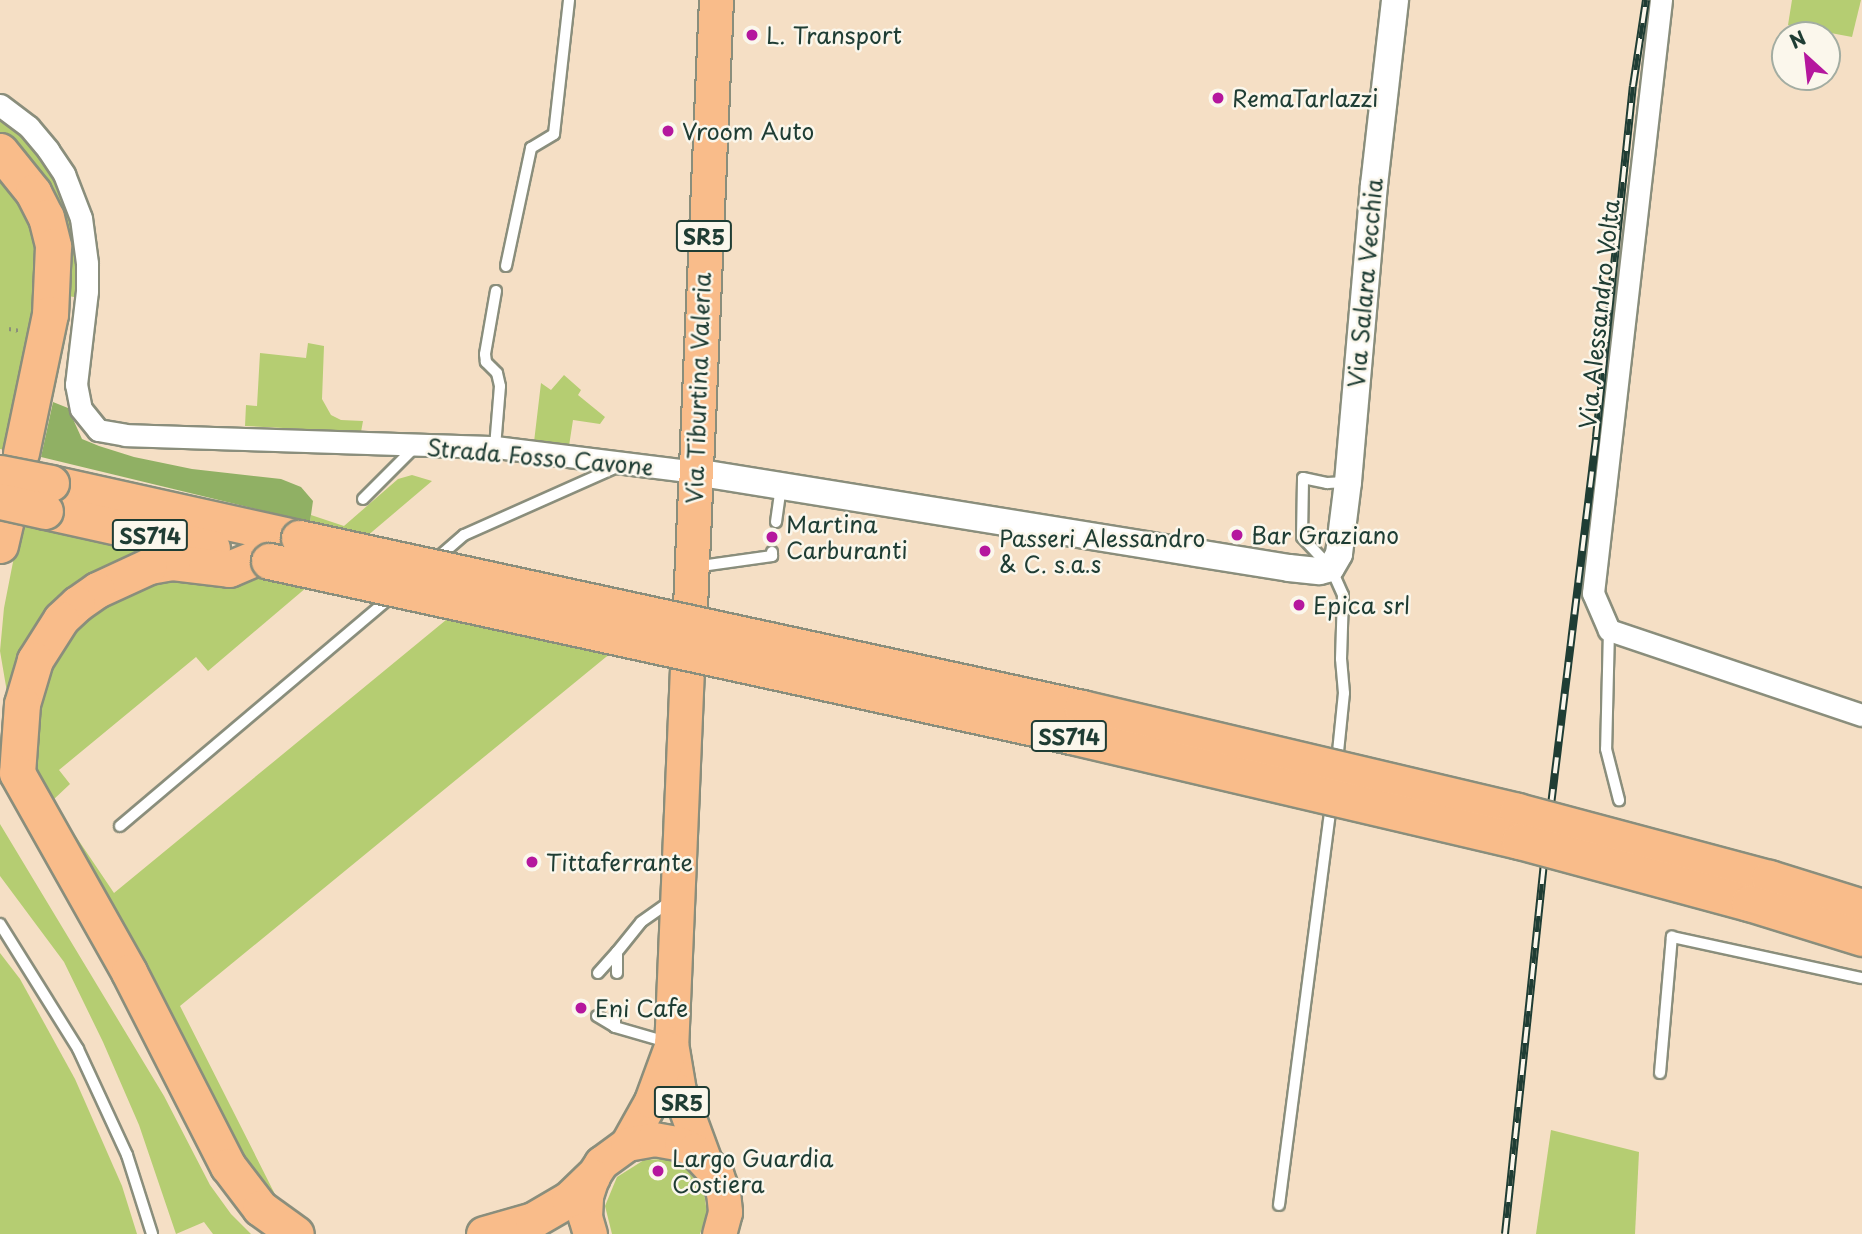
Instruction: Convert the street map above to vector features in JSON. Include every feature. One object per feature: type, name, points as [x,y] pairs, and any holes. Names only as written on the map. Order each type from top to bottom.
[{"type":"highway","points":[[0,151],[33,192],[46,218],[53,246],[54,273],[50,314],[10,463]]},
{"type":"highway","name":"SS714","points":[[10,463],[48,497],[262,559],[1070,736],[1519,841],[1749,903],[1862,938]]},
{"type":"highway","name":"SS714","points":[[2,522],[48,497],[299,538],[1082,708],[1449,795],[1743,871],[1862,907]]},
{"type":"highway","points":[[262,559],[229,569],[172,562],[149,566],[97,590],[77,604],[61,619],[35,660],[22,704],[13,792],[129,972],[228,1166],[260,1208],[296,1234]]},
{"type":"highway","points":[[0,722],[13,792],[116,972],[218,1180],[238,1208],[265,1234]]},
{"type":"highway","points":[[484,1234],[533,1220],[569,1199],[593,1177]]},
{"type":"main road","name":"Via Tiburtina Valeria","points":[[690,607],[716,0]]},
{"type":"main road","name":"SR5","points":[[687,668],[671,1043],[679,1091],[704,1159]]},
{"type":"main road","name":"SR5","points":[[593,1177],[601,1163],[627,1144],[652,1101],[671,1043]]},
{"type":"main road","name":"SR5","points":[[627,1144],[654,1139],[668,1140],[681,1144],[704,1159],[716,1174],[723,1192],[725,1212],[719,1234]]},
{"type":"main road","points":[[590,1234],[585,1207],[593,1177]]},
{"type":"street","name":"Via Salara Vecchia","points":[[1333,567],[1348,482],[1374,186],[1395,0]]},
{"type":"street","name":"Via Alessandro Volta","points":[[1609,630],[1594,593],[1661,0]]},
{"type":"street","name":"Strada Fosso Cavone","points":[[0,105],[29,127],[48,150],[64,174],[82,218],[87,291],[76,384],[81,409],[98,430],[125,435],[495,447],[781,485],[1289,568],[1320,571],[1333,567]]},
{"type":"street","points":[[1609,630],[1862,715]]},
{"type":"lane","points":[[506,266],[531,148],[554,134],[569,0]]},
{"type":"lane","points":[[495,447],[499,386],[497,373],[486,362],[485,354],[496,291]]},
{"type":"lane","points":[[363,499],[417,445]]},
{"type":"lane","points":[[442,554],[464,535],[600,477],[625,463]]},
{"type":"lane","points":[[1338,752],[1344,694],[1340,659],[1344,607],[1333,567],[1302,537],[1303,478],[1327,483],[1348,482]]},
{"type":"lane","points":[[776,522],[781,485]]},
{"type":"lane","points":[[691,568],[772,556],[772,552]]},
{"type":"lane","points":[[120,825],[385,603]]},
{"type":"lane","points":[[1609,630],[1606,749],[1619,800]]},
{"type":"lane","points":[[1279,1205],[1330,811]]},
{"type":"lane","points":[[598,973],[641,922],[677,896]]},
{"type":"lane","points":[[0,924],[78,1049],[127,1155],[152,1234]]},
{"type":"lane","points":[[1660,1073],[1672,936],[1862,978]]},
{"type":"lane","points":[[617,952],[617,974]]},
{"type":"lane","points":[[597,1016],[671,1043]]},
{"type":"green space","points":[[1792,0],[1861,0],[1852,37],[1841,35],[1841,21],[1789,21]]},
{"type":"green space","points":[[0,111],[48,160],[78,227],[79,298],[63,295],[0,137]]},
{"type":"green space","points":[[0,171],[35,232],[38,297],[5,450],[0,449]]},
{"type":"green space","points":[[308,343],[324,346],[322,399],[331,415],[341,420],[363,421],[361,432],[245,426],[246,405],[257,406],[260,353],[306,358]]},
{"type":"green space","points":[[564,375],[581,390],[578,395],[605,417],[600,424],[573,420],[569,446],[534,442],[541,383],[551,390]]},
{"type":"green space","points":[[53,402],[68,408],[82,439],[99,446],[134,457],[192,469],[281,479],[301,487],[313,501],[310,522],[41,457]]},
{"type":"green space","points":[[412,475],[432,481],[208,671],[196,657],[59,770],[70,784],[52,801],[114,893],[508,569],[680,610],[606,657],[180,1006],[290,1224],[250,1185],[34,768],[31,714],[60,635],[153,573],[251,578],[310,522],[311,515],[344,526],[398,479]]},
{"type":"green space","points":[[21,521],[161,549],[86,586],[9,704],[0,651],[4,608]]},
{"type":"green space","points":[[0,824],[164,1096],[210,1185],[231,1214],[251,1234],[213,1234],[204,1222],[176,1234],[139,1125],[64,962],[0,876]]},
{"type":"green space","points":[[0,953],[20,979],[75,1079],[122,1186],[137,1234],[0,1234]]},
{"type":"green space","points":[[1551,1130],[1639,1152],[1635,1234],[1536,1234]]},
{"type":"green space","points":[[665,1159],[685,1167],[704,1192],[707,1213],[700,1234],[612,1234],[605,1206],[617,1177],[644,1160]]},
{"type":"railway","points":[[1551,805],[1596,437],[1633,86],[1646,0]]},
{"type":"railway","points":[[1505,1234],[1544,864]]},
{"type":"place","name":"L. Transport","points":[[752,35]]},
{"type":"place","name":"RemaTarlazzi","points":[[1218,98]]},
{"type":"place","name":"Vroom Auto","points":[[668,131]]},
{"type":"place","name":"Bar Graziano","points":[[1237,535]]},
{"type":"place","name":"Martina Carburanti","points":[[772,537]]},
{"type":"place","name":"Passeri Alessandro & C. s.a.s","points":[[985,551]]},
{"type":"place","name":"Epica srl","points":[[1299,605]]},
{"type":"place","name":"Tittaferrante","points":[[532,862]]},
{"type":"place","name":"Eni Cafe","points":[[581,1008]]},
{"type":"place","name":"Largo Guardia Costiera","points":[[658,1171]]}]
